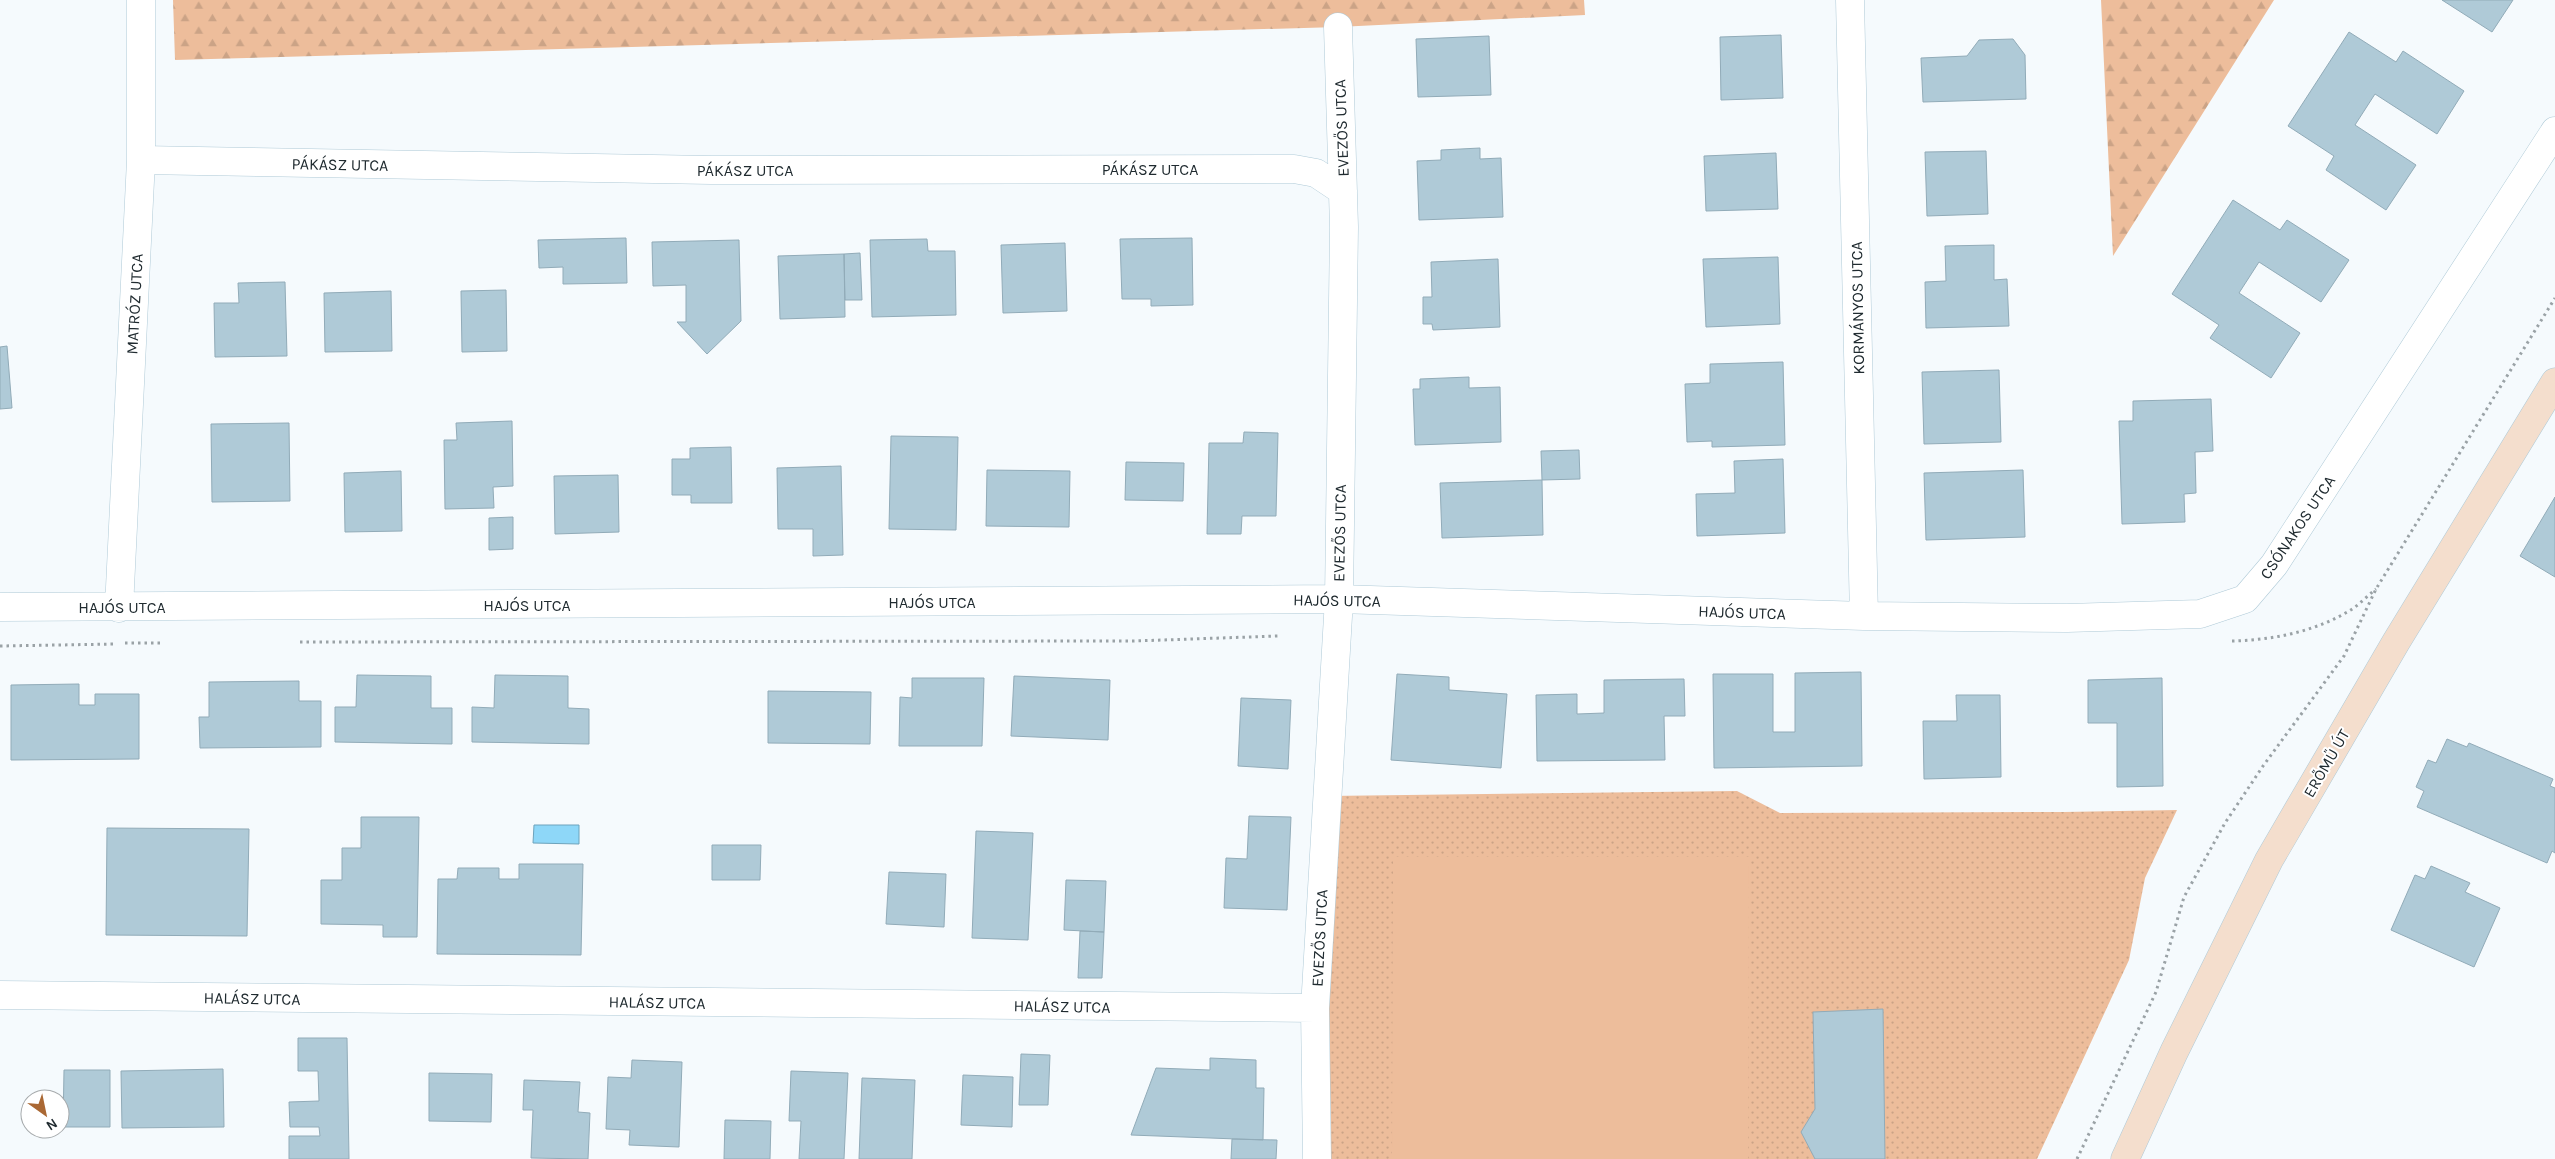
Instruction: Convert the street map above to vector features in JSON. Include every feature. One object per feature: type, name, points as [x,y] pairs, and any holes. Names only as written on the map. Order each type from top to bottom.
[{"type":"street","name":"MATRÓZ UTCA","points":[[119,608],[141,160],[140,0]]},
{"type":"street","name":"KORMÁNYOS UTCA","points":[[1850,0],[1864,616]]},
{"type":"street","name":"EVEZŐS UTCA","points":[[1317,1159],[1315,1008],[1338,600],[1343,191],[1338,27]]},
{"type":"street","name":"CSÓNAKOS UTCA","points":[[1864,616],[2067,618],[2200,614],[2245,599],[2274,565],[2555,131]]},
{"type":"street","name":"PÁKÁSZ UTCA","points":[[141,160],[712,170],[1294,169],[1316,172],[1343,191]]},
{"type":"street","name":"ERŐMŰ ÚT","points":[[2124,1159],[2174,1052],[2269,860],[2396,642],[2555,382]]},
{"type":"street","name":"HAJÓS UTCA","points":[[0,607],[119,608],[1338,600],[1864,616]]},
{"type":"street","name":"HALÁSZ UTCA","points":[[0,995],[1315,1008]]},
{"type":"path","points":[[2077,1159],[2156,992],[2184,897],[2224,823],[2263,766],[2344,656],[2376,589],[2555,298]]},
{"type":"path","points":[[2224,641],[2252,640],[2288,635],[2322,624],[2350,611],[2376,589]]},
{"type":"path","points":[[291,642],[1134,641],[1279,636]]},
{"type":"path","points":[[0,646],[164,643]]},
{"type":"green space","points":[[173,0],[1584,0],[1585,15],[1338,27],[175,60]]},
{"type":"green space","points":[[2101,0],[2274,0],[2113,256]]},
{"type":"green space","points":[[1737,791],[1780,813],[2177,810],[2145,878],[2129,960],[2037,1159],[1322,1159],[1327,796]]},
{"type":"green space","points":[[1393,857],[1749,857],[1748,1159],[1392,1159]]},
{"type":"water","points":[[534,825],[579,825],[579,844],[533,843]]},
{"type":"building","points":[[2442,0],[2513,0],[2492,32]]},
{"type":"building","points":[[2349,32],[2396,62],[2403,51],[2464,91],[2437,134],[2375,94],[2355,125],[2416,165],[2386,210],[2326,170],[2334,156],[2288,126]]},
{"type":"building","points":[[1781,35],[1783,98],[1721,100],[1720,37]]},
{"type":"building","points":[[1489,36],[1491,95],[1418,97],[1416,39]]},
{"type":"building","points":[[2013,39],[2025,55],[2026,99],[1923,102],[1921,58],[1967,56],[1979,40]]},
{"type":"building","points":[[1480,148],[1480,159],[1501,158],[1503,217],[1419,220],[1417,161],[1441,160],[1441,150]]},
{"type":"building","points":[[1986,151],[1988,214],[1927,216],[1925,152]]},
{"type":"building","points":[[1776,153],[1778,209],[1706,211],[1704,156]]},
{"type":"building","points":[[2233,200],[2280,230],[2287,220],[2349,260],[2321,302],[2259,262],[2239,293],[2300,333],[2271,378],[2210,338],[2219,325],[2172,294]]},
{"type":"building","points":[[626,238],[627,283],[563,284],[563,267],[539,268],[538,240]]},
{"type":"building","points":[[1192,238],[1193,305],[1151,306],[1151,299],[1122,299],[1120,239]]},
{"type":"building","points":[[927,239],[928,251],[955,251],[956,315],[872,317],[870,240]]},
{"type":"building","points":[[739,240],[741,321],[707,354],[677,322],[686,322],[686,285],[653,286],[652,242]]},
{"type":"building","points":[[1065,243],[1067,311],[1003,313],[1001,245]]},
{"type":"building","points":[[1994,245],[1994,280],[2007,279],[2009,326],[1926,328],[1925,282],[1946,281],[1945,246]]},
{"type":"building","points":[[860,253],[862,300],[845,300],[844,254]]},
{"type":"building","points":[[844,254],[845,317],[780,319],[778,256]]},
{"type":"building","points":[[1778,257],[1780,324],[1706,327],[1703,259]]},
{"type":"building","points":[[1498,259],[1500,327],[1433,330],[1432,324],[1423,324],[1423,297],[1432,297],[1431,262]]},
{"type":"building","points":[[285,282],[287,356],[215,357],[214,303],[239,303],[238,283]]},
{"type":"building","points":[[506,290],[507,351],[462,352],[461,291]]},
{"type":"building","points":[[391,291],[392,351],[325,352],[324,293]]},
{"type":"building","points":[[7,346],[12,408],[0,409],[0,347]]},
{"type":"building","points":[[1783,362],[1785,445],[1712,447],[1712,441],[1687,442],[1685,384],[1710,383],[1710,364]]},
{"type":"building","points":[[1999,370],[2001,442],[1924,444],[1922,372]]},
{"type":"building","points":[[1469,377],[1469,388],[1500,387],[1501,442],[1415,445],[1413,389],[1420,389],[1420,379]]},
{"type":"building","points":[[2211,399],[2213,451],[2195,452],[2196,493],[2184,494],[2185,522],[2122,524],[2119,421],[2133,421],[2133,401]]},
{"type":"building","points":[[512,421],[513,486],[493,487],[494,508],[445,509],[444,440],[457,440],[456,423]]},
{"type":"building","points":[[289,423],[290,501],[212,502],[211,424]]},
{"type":"building","points":[[1244,432],[1278,433],[1276,516],[1242,516],[1241,534],[1207,534],[1209,443],[1243,443]]},
{"type":"building","points":[[891,436],[958,437],[956,530],[889,529]]},
{"type":"building","points":[[731,447],[732,503],[691,503],[691,495],[672,495],[672,459],[690,459],[690,448]]},
{"type":"building","points":[[1579,450],[1580,479],[1542,480],[1541,451]]},
{"type":"building","points":[[1783,459],[1785,533],[1697,536],[1696,494],[1735,493],[1734,461]]},
{"type":"building","points":[[1126,462],[1184,463],[1183,501],[1125,500]]},
{"type":"building","points":[[841,466],[843,555],[813,556],[813,529],[778,529],[777,468]]},
{"type":"building","points":[[987,470],[1070,471],[1069,527],[986,526]]},
{"type":"building","points":[[2023,470],[2025,537],[1926,540],[1924,473]]},
{"type":"building","points":[[401,471],[402,531],[345,532],[344,473]]},
{"type":"building","points":[[618,475],[619,532],[555,534],[554,476]]},
{"type":"building","points":[[1542,480],[1543,535],[1442,538],[1440,483]]},
{"type":"building","points":[[2555,497],[2555,577],[2520,556]]},
{"type":"building","points":[[513,517],[513,549],[489,550],[489,518]]},
{"type":"building","points":[[1861,672],[1862,766],[1714,768],[1713,674],[1773,674],[1773,732],[1795,732],[1795,673]]},
{"type":"building","points":[[1397,674],[1449,677],[1449,690],[1507,694],[1501,768],[1391,760]]},
{"type":"building","points":[[357,675],[431,676],[431,708],[452,708],[452,744],[335,742],[335,707],[356,707]]},
{"type":"building","points":[[495,675],[568,676],[568,708],[589,709],[589,744],[472,742],[472,707],[494,708]]},
{"type":"building","points":[[1014,676],[1110,680],[1108,740],[1011,736]]},
{"type":"building","points":[[912,678],[984,678],[982,746],[899,746],[900,697],[912,698]]},
{"type":"building","points":[[2162,678],[2163,786],[2117,787],[2117,723],[2088,723],[2088,680]]},
{"type":"building","points":[[1684,679],[1685,716],[1664,716],[1665,760],[1537,761],[1536,695],[1577,694],[1577,714],[1604,713],[1604,680]]},
{"type":"building","points":[[299,681],[299,701],[321,701],[321,747],[200,748],[199,717],[209,717],[209,682]]},
{"type":"building","points":[[79,684],[79,705],[95,705],[95,694],[139,694],[139,759],[11,760],[11,685]]},
{"type":"building","points":[[768,691],[871,692],[870,744],[768,743]]},
{"type":"building","points":[[1956,695],[2000,695],[2001,777],[1924,779],[1923,721],[1957,721]]},
{"type":"building","points":[[1241,698],[1291,700],[1288,769],[1238,766]]},
{"type":"building","points":[[2447,739],[2467,747],[2469,743],[2553,779],[2550,786],[2555,788],[2555,853],[2552,851],[2547,863],[2417,807],[2424,791],[2416,787],[2428,760],[2436,763]]},
{"type":"building","points":[[1249,816],[1291,817],[1287,910],[1224,908],[1226,858],[1247,859]]},
{"type":"building","points":[[361,817],[419,817],[417,937],[383,937],[383,925],[321,924],[321,880],[342,880],[342,848],[361,848]]},
{"type":"building","points":[[107,828],[249,829],[247,936],[106,935]]},
{"type":"building","points":[[976,831],[1033,833],[1028,940],[972,938]]},
{"type":"building","points":[[712,845],[761,845],[760,880],[712,880]]},
{"type":"building","points":[[519,864],[583,864],[581,955],[437,954],[438,879],[457,879],[458,868],[499,868],[499,879],[519,879]]},
{"type":"building","points":[[2431,866],[2470,883],[2465,892],[2500,908],[2474,967],[2391,930],[2415,875],[2425,879]]},
{"type":"building","points":[[889,872],[946,874],[944,927],[886,924]]},
{"type":"building","points":[[1066,880],[1106,881],[1104,932],[1064,930]]},
{"type":"building","points":[[1080,931],[1104,932],[1102,978],[1078,978]]},
{"type":"building","points":[[1883,1009],[1885,1159],[1815,1159],[1801,1132],[1815,1109],[1813,1012]]},
{"type":"building","points":[[298,1038],[347,1038],[349,1159],[289,1159],[289,1136],[320,1136],[319,1127],[290,1127],[289,1102],[319,1101],[318,1071],[298,1071]]},
{"type":"building","points":[[1021,1054],[1050,1055],[1048,1105],[1019,1105]]},
{"type":"building","points":[[1210,1058],[1256,1060],[1256,1088],[1264,1088],[1263,1140],[1131,1135],[1156,1068],[1210,1070]]},
{"type":"building","points":[[632,1060],[682,1062],[679,1147],[629,1145],[630,1130],[606,1129],[608,1077],[631,1078]]},
{"type":"building","points":[[223,1069],[224,1127],[122,1128],[121,1071]]},
{"type":"building","points":[[64,1070],[110,1070],[110,1127],[70,1127],[70,1089],[64,1089]]},
{"type":"building","points":[[791,1071],[848,1073],[844,1159],[799,1159],[801,1121],[789,1121]]},
{"type":"building","points":[[429,1073],[492,1074],[491,1122],[429,1121]]},
{"type":"building","points":[[963,1075],[1013,1077],[1012,1127],[961,1125]]},
{"type":"building","points":[[862,1078],[915,1080],[912,1159],[859,1159]]},
{"type":"building","points":[[524,1080],[580,1082],[578,1112],[590,1113],[588,1159],[531,1158],[533,1110],[523,1110]]},
{"type":"building","points":[[725,1120],[771,1121],[770,1159],[724,1159]]},
{"type":"building","points":[[1232,1139],[1277,1140],[1276,1159],[1231,1159]]}]
